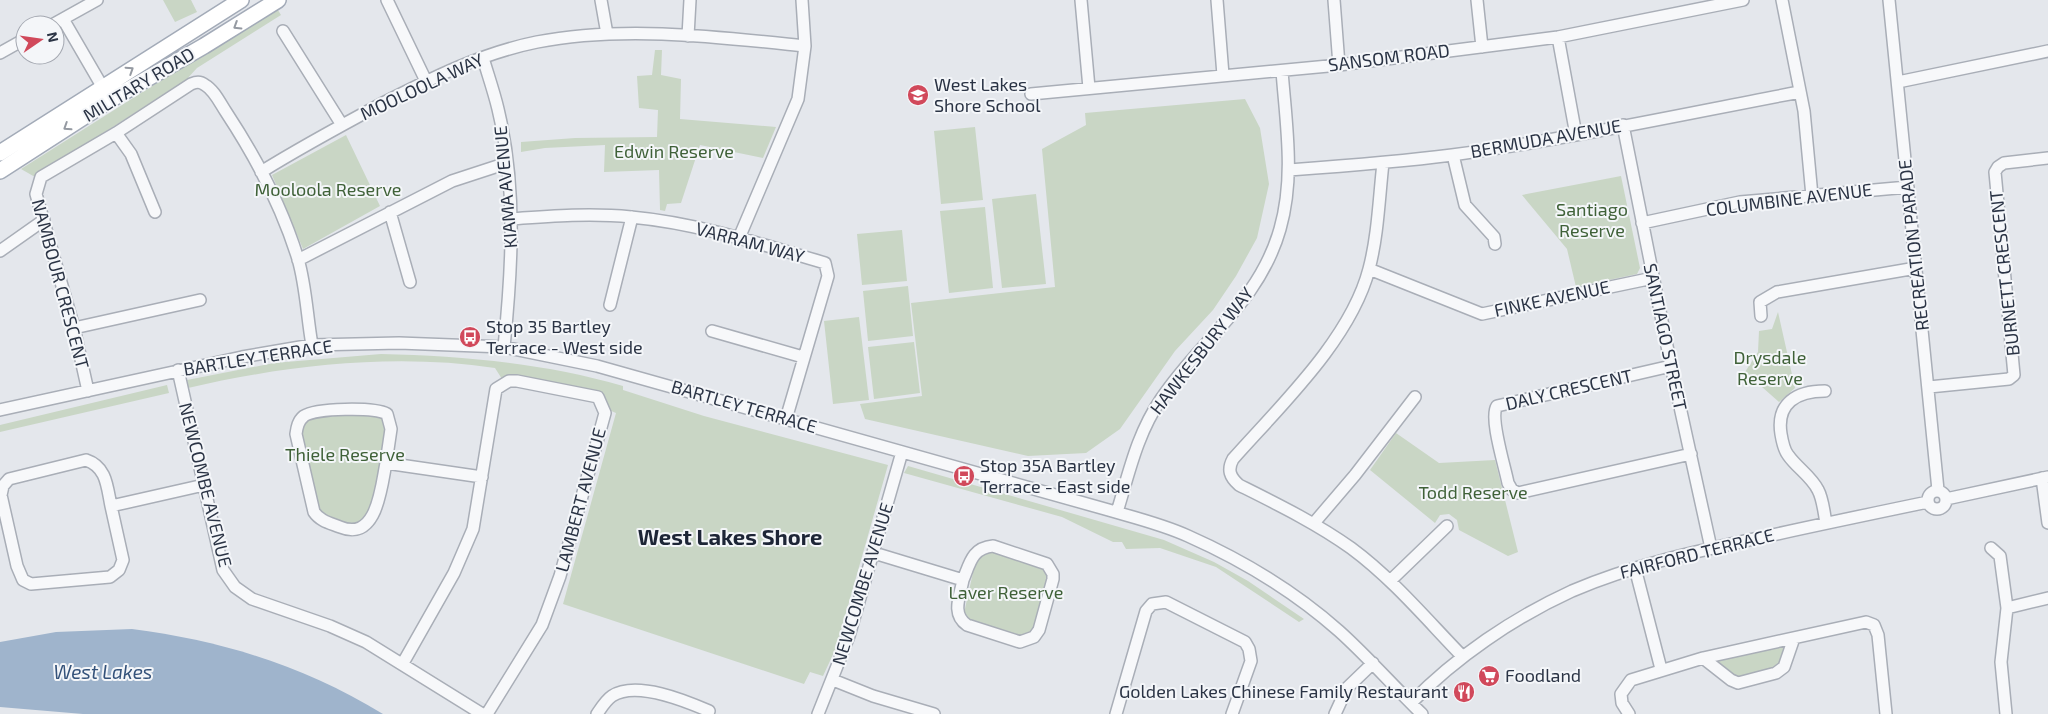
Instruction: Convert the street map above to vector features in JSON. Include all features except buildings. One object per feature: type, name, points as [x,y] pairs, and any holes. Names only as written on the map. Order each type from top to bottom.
[{"type":"main road","name":"MILITARY ROAD","points":[[0,170],[241,0]]},
{"type":"main road","name":"MILITARY ROAD","points":[[0,153],[106,94],[204,46],[278,0]]},
{"type":"street","points":[[65,18],[97,0]]},
{"type":"street","points":[[387,0],[426,81]]},
{"type":"street","points":[[601,0],[607,34]]},
{"type":"street","points":[[688,36],[690,0]]},
{"type":"street","points":[[739,238],[796,106],[802,80],[805,46],[802,0]]},
{"type":"street","points":[[1081,0],[1089,88]]},
{"type":"street","points":[[1217,0],[1223,75]]},
{"type":"street","points":[[1334,0],[1340,64]]},
{"type":"street","points":[[1478,0],[1482,47]]},
{"type":"street","name":"SANSOM ROAD","points":[[1032,94],[1282,71],[1558,37],[1743,0]]},
{"type":"street","points":[[1782,0],[1800,92],[1812,196]]},
{"type":"street","name":"RECREATION PARADE","points":[[1889,0],[1916,268],[1942,495]]},
{"type":"street","points":[[65,21],[106,94]]},
{"type":"street","points":[[283,31],[342,124]]},
{"type":"street","name":"MOOLOOLA WAY","points":[[261,172],[342,124],[426,81],[483,58],[537,42],[607,34],[688,36],[805,46]]},
{"type":"street","points":[[1558,37],[1576,135]]},
{"type":"street","points":[[0,53],[15,45]]},
{"type":"street","points":[[1898,82],[2048,51]]},
{"type":"street","name":"KIAMA AVENUE","points":[[483,58],[498,110],[507,163],[512,219],[512,277],[504,348]]},
{"type":"street","name":"HAWKESBURY WAY","points":[[1117,512],[1138,441],[1150,417],[1179,376],[1236,312],[1266,265],[1280,230],[1290,170],[1282,71]]},
{"type":"street","name":"NAMBOUR CRESCENT","points":[[88,391],[74,328],[36,194],[41,177],[191,84],[199,82],[206,85],[217,98],[261,172],[298,260],[312,345]]},
{"type":"street","name":"BERMUDA AVENUE","points":[[1290,170],[1383,163],[1454,154],[1576,135],[1800,92]]},
{"type":"street","name":"SANTIAGO STREET","points":[[1623,125],[1671,366],[1711,548]]},
{"type":"street","points":[[116,132],[131,154],[156,212]]},
{"type":"street","points":[[1454,154],[1465,205],[1494,237],[1495,244]]},
{"type":"street","name":"BURNETT CRESCENT","points":[[1929,387],[2009,378],[2014,375],[2015,368],[1995,172],[2004,163],[2048,158]]},
{"type":"street","points":[[298,260],[452,181],[507,163]]},
{"type":"street","points":[[1383,163],[1369,269],[1356,302],[1340,332],[1229,465],[1232,479],[1239,485],[1314,523],[1352,549],[1390,581],[1462,657]]},
{"type":"street","name":"COLUMBINE AVENUE","points":[[1642,222],[1740,202],[1908,187]]},
{"type":"street","points":[[390,212],[410,282]]},
{"type":"street","name":"VARRAM WAY","points":[[512,219],[580,214],[632,217],[699,228],[825,263],[828,268],[828,276],[786,419]]},
{"type":"street","points":[[610,305],[632,217]]},
{"type":"street","points":[[0,251],[44,220]]},
{"type":"street","points":[[1761,316],[1760,302],[1777,292],[1916,268]]},
{"type":"street","name":"FINKE AVENUE","points":[[1369,269],[1482,314],[1653,278]]},
{"type":"street","points":[[74,328],[200,300]]},
{"type":"street","points":[[712,331],[803,357]]},
{"type":"street","name":"BARTLEY TERRACE","points":[[0,410],[178,370],[312,345],[399,343],[504,348],[597,366],[1117,512],[1187,535],[1245,565],[1302,601],[1338,630],[1374,663],[1422,714]]},
{"type":"street","name":"DALY CRESCENT","points":[[1671,366],[1497,406],[1494,414],[1508,482],[1512,490],[1518,493],[1691,454]]},
{"type":"street","name":"NEWCOMBE AVENUE","points":[[178,370],[223,570],[235,587],[252,599],[330,626],[366,642],[403,663],[482,714]]},
{"type":"street","name":"LAMBERT AVENUE","points":[[403,663],[458,564],[473,529],[496,389],[502,384],[517,381],[598,397],[605,413],[560,576],[542,625],[487,714]]},
{"type":"street","points":[[1825,391],[1813,391],[1797,396],[1781,412],[1780,420],[1781,436],[1788,454],[1812,480],[1819,492],[1826,523]]},
{"type":"street","points":[[1314,523],[1355,475],[1415,397]]},
{"type":"street","points":[[344,410],[380,411],[387,414],[391,429],[386,463],[380,493],[370,522],[363,528],[348,530],[322,520],[314,512],[296,434],[299,421],[309,414],[344,410]]},
{"type":"street","name":"NEWCOMBE AVENUE","points":[[818,714],[834,680],[849,636],[902,452]]},
{"type":"street","points":[[86,460],[96,463],[103,472],[111,506],[123,560],[119,570],[110,577],[31,584],[23,580],[17,566],[1,495],[2,486],[8,479],[86,460]]},
{"type":"street","points":[[386,463],[482,477]]},
{"type":"street","points":[[1942,495],[1944,505],[1938,509],[1932,508],[1928,502],[1930,494],[1942,495],[2045,478],[2048,523]]},
{"type":"street","points":[[111,506],[204,485]]},
{"type":"street","name":"FAIRFORD TERRACE","points":[[1410,703],[1462,657],[1515,622],[1563,596],[1635,568],[1711,548],[1928,502]]},
{"type":"street","points":[[1390,581],[1447,526]]},
{"type":"street","points":[[993,546],[1047,564],[1053,574],[1039,630],[1034,637],[1020,642],[967,626],[962,622],[957,608],[963,580],[973,554],[986,547],[993,546]]},
{"type":"street","points":[[1991,548],[2000,556],[2008,608],[2002,662],[2006,714]]},
{"type":"street","points":[[874,553],[963,580]]},
{"type":"street","points":[[1635,568],[1661,669]]},
{"type":"street","points":[[2008,608],[2048,598]]},
{"type":"street","points":[[1116,714],[1146,611],[1152,604],[1159,602],[1173,605],[1245,642],[1249,649],[1251,661],[1232,714]]},
{"type":"street","points":[[1629,714],[1622,703],[1621,694],[1631,680],[1661,669],[1703,658],[1866,622],[1874,625],[1878,635],[1886,714]]},
{"type":"street","points":[[1703,658],[1731,680],[1738,683],[1776,673],[1784,667],[1794,638]]},
{"type":"street","points":[[1336,714],[1348,688],[1374,663]]},
{"type":"street","points":[[834,680],[916,712],[934,714]]},
{"type":"street","points":[[597,714],[612,696],[630,690],[686,700],[709,711]]},
{"type":"green space","points":[[163,0],[191,0],[197,12],[175,22]]},
{"type":"green space","points":[[276,7],[281,15],[197,68],[186,80],[35,177],[21,169],[193,60],[220,46]]},
{"type":"green space","name":"Edwin Reserve","points":[[655,50],[662,50],[661,75],[681,79],[680,119],[776,127],[763,158],[700,145],[681,203],[667,204],[665,211],[660,210],[659,170],[604,172],[605,145],[545,148],[521,152],[521,142],[575,138],[657,137],[658,110],[639,108],[637,76],[652,75]]},
{"type":"green space","points":[[1245,99],[1260,128],[1269,184],[1257,238],[1236,276],[1213,310],[1175,351],[1120,429],[1086,453],[1028,456],[865,419],[860,404],[922,396],[911,303],[1055,287],[1042,149],[1086,125],[1085,113]]},
{"type":"green space","points":[[975,127],[983,200],[941,204],[934,131]]},
{"type":"green space","name":"Mooloola Reserve","points":[[346,135],[380,206],[303,249],[272,175]]},
{"type":"green space","name":"Santiago Reserve","points":[[1621,176],[1640,268],[1637,274],[1576,287],[1567,249],[1522,195]]},
{"type":"green space","points":[[1036,194],[1046,284],[1002,288],[992,199]]},
{"type":"green space","points":[[985,207],[993,288],[949,293],[940,211]]},
{"type":"green space","points":[[902,230],[907,281],[862,285],[857,234]]},
{"type":"green space","points":[[908,286],[913,336],[868,341],[863,291]]},
{"type":"green space","name":"Drysdale Reserve","points":[[1778,312],[1795,388],[1779,402],[1745,372],[1758,352],[1759,331],[1772,329]]},
{"type":"green space","points":[[859,317],[869,400],[833,404],[824,321]]},
{"type":"green space","points":[[914,342],[920,393],[874,399],[868,347]]},
{"type":"green space","points":[[381,354],[503,362],[593,378],[623,386],[623,390],[704,416],[888,465],[836,648],[823,676],[810,672],[804,684],[563,604],[616,413],[609,410],[606,401],[598,392],[502,379],[495,368],[418,362],[341,364],[302,368],[264,373],[188,388],[187,380],[274,363]]},
{"type":"green space","points":[[167,385],[169,393],[0,432],[0,425]]},
{"type":"green space","name":"Thiele Reserve","points":[[373,413],[387,420],[378,490],[368,518],[356,526],[320,515],[300,435],[303,422],[309,418]]},
{"type":"green space","name":"Todd Reserve","points":[[1396,433],[1439,463],[1495,460],[1518,552],[1508,556],[1459,530],[1457,520],[1449,514],[1440,515],[1435,523],[1370,470]]},
{"type":"green space","points":[[908,466],[1164,540],[1214,562],[1248,581],[1304,619],[1299,622],[1216,567],[1160,548],[1126,549],[1122,542],[1113,542],[1062,517],[904,473]]},
{"type":"green space","name":"Laver Reserve","points":[[991,551],[1044,569],[1047,574],[1044,598],[1033,628],[1028,634],[1021,636],[972,622],[964,613],[976,559]]},
{"type":"green space","points":[[1794,638],[1784,667],[1738,683],[1703,658]]},
{"type":"water","name":"West Lakes","points":[[132,629],[199,641],[262,658],[323,682],[383,714],[83,714],[0,707],[0,642],[56,632]]},
{"type":"place","name":"West Lakes Shore School","points":[[918,95]]},
{"type":"place","name":"Stop 35 Bartley Terrace - West side","points":[[470,337]]},
{"type":"place","name":"Stop 35A Bartley Terrace - East side","points":[[964,476]]},
{"type":"place","name":"Foodland","points":[[1489,676]]},
{"type":"place","name":"Golden Lakes Chinese Family Restaurant","points":[[1464,692]]},
{"type":"district","name":"West Lakes Shore","points":[[730,537]]}]
